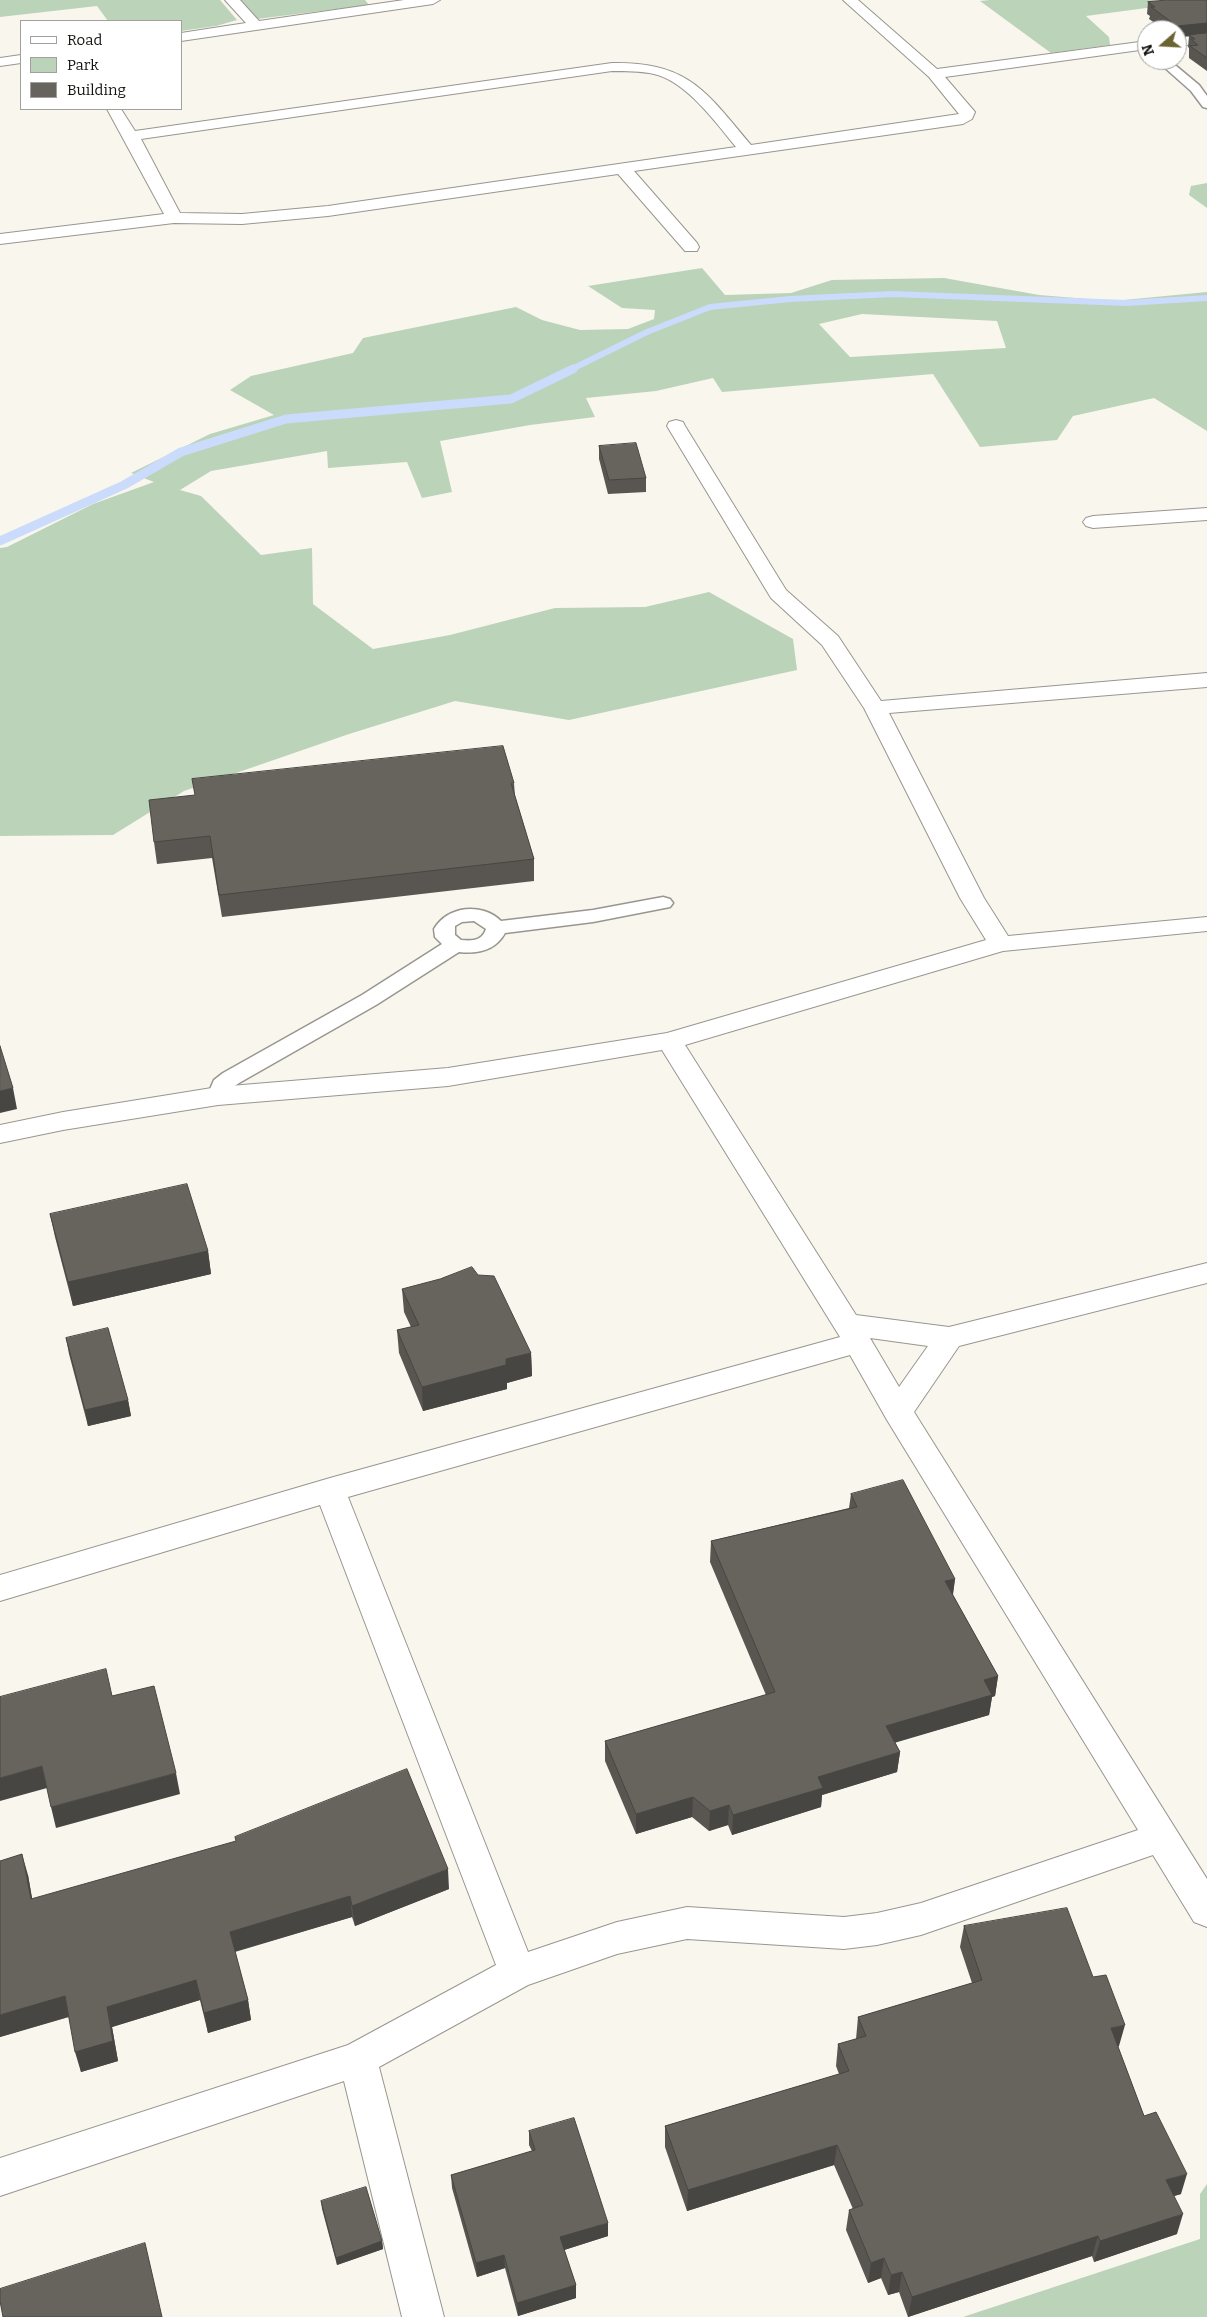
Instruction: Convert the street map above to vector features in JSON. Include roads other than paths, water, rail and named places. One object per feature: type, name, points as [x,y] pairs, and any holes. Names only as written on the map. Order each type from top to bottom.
[{"type":"street","points":[[232,0],[256,26]]},
{"type":"street","points":[[182,37],[433,0]]},
{"type":"street","points":[[0,239],[174,218],[242,219],[328,211],[621,167],[963,119],[968,116],[967,112],[934,74],[850,0]]},
{"type":"street","points":[[1187,41],[1207,39]]},
{"type":"street","points":[[934,74],[1137,48]]},
{"type":"street","points":[[0,62],[20,60]]},
{"type":"street","points":[[131,136],[612,67],[642,67],[668,74],[706,103],[746,149]]},
{"type":"street","points":[[115,110],[131,136],[174,218]]},
{"type":"street","points":[[621,167],[691,247]]},
{"type":"street","points":[[676,426],[778,594],[830,641],[875,708],[972,898],[1001,944]]},
{"type":"street","points":[[1093,522],[1207,514]]},
{"type":"street","points":[[875,708],[1207,680]]},
{"type":"street","points":[[0,1134],[63,1121],[218,1096],[448,1077],[669,1041],[1001,944],[1207,924]]},
{"type":"street","points":[[669,1041],[852,1333],[898,1412],[1207,1911]]},
{"type":"street","points":[[0,1588],[852,1333],[949,1338],[1207,1273]]},
{"type":"street","points":[[898,1412],[949,1338]]},
{"type":"street","points":[[330,1490],[517,1972]]},
{"type":"street","points":[[0,2177],[358,2060],[517,1972],[616,1938],[687,1923],[844,1933],[877,1929],[921,1918],[1162,1837]]},
{"type":"street","points":[[358,2060],[423,2317]]},
{"type":"lane","points":[[1174,70],[1195,88],[1207,104]]},
{"type":"lane","points":[[496,928],[593,916],[663,903]]},
{"type":"lane","points":[[460,915],[484,916],[492,921],[496,928],[495,935],[489,942],[467,947],[455,944],[447,940],[443,933],[444,926],[450,919],[460,915]]},
{"type":"lane","points":[[218,1096],[222,1085],[231,1078],[369,1000],[455,944]]},
{"type":"waterway","points":[[570,370],[647,332],[710,307],[790,299],[893,294],[1127,303],[1207,298]]},
{"type":"waterway","points":[[0,541],[124,485],[181,452],[286,419],[511,399],[573,369]]}]
